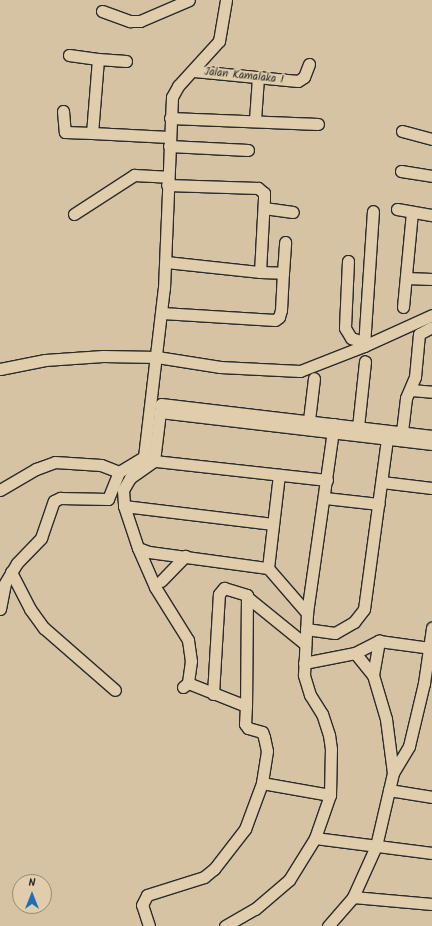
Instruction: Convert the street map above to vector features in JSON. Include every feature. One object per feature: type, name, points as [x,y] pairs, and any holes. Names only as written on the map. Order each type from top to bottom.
[{"type":"street","points":[[102,10],[130,21],[140,21],[189,0]]},
{"type":"street","points":[[0,609],[1,590],[11,572],[41,538],[54,501],[60,498],[108,499],[120,472],[139,461],[146,451],[162,313],[166,262],[167,181],[170,118],[174,92],[219,41],[226,0]]},
{"type":"street","points":[[69,55],[98,60],[126,61]]},
{"type":"street","points":[[92,133],[98,60]]},
{"type":"street","name":"Jalan Kamalaka I","points":[[194,71],[298,81],[304,77],[309,64]]},
{"type":"street","points":[[255,120],[258,77]]},
{"type":"street","points":[[63,111],[65,132],[92,133],[248,150]]},
{"type":"street","points":[[170,118],[255,120],[318,124]]},
{"type":"street","points":[[402,131],[432,139]]},
{"type":"street","points":[[401,171],[432,176]]},
{"type":"street","points":[[74,214],[134,175],[167,181],[258,188],[264,193],[260,272]]},
{"type":"street","points":[[264,208],[293,212]]},
{"type":"street","points":[[397,209],[432,215]]},
{"type":"street","points":[[364,344],[373,211]]},
{"type":"street","points":[[403,307],[412,212]]},
{"type":"street","points":[[162,313],[275,320],[279,317],[281,310],[285,242]]},
{"type":"street","points":[[348,260],[345,328],[351,338],[364,344]]},
{"type":"street","points":[[166,262],[283,273]]},
{"type":"street","points":[[406,278],[432,279]]},
{"type":"street","points":[[0,369],[62,358],[157,358],[220,367],[290,372],[314,366],[432,315]]},
{"type":"street","points":[[401,436],[406,398],[411,390],[415,377],[419,334],[432,327]]},
{"type":"street","points":[[358,427],[365,361]]},
{"type":"street","points":[[309,420],[314,378]]},
{"type":"street","points":[[411,390],[432,392]]},
{"type":"street","points":[[161,408],[309,420],[333,428],[358,427],[432,444]]},
{"type":"street","points":[[161,408],[333,428],[387,439],[401,436],[432,436]]},
{"type":"street","points":[[161,408],[154,461],[125,484],[123,490],[124,506],[138,548],[154,587],[187,636],[191,661],[185,685],[246,706]]},
{"type":"street","points":[[225,926],[275,894],[289,880],[315,838],[330,795],[331,749],[329,734],[322,714],[306,685],[304,663],[307,613],[325,498],[333,428]]},
{"type":"street","points":[[306,629],[335,633],[354,622],[364,609],[387,439]]},
{"type":"street","points":[[154,461],[327,480]]},
{"type":"street","points":[[0,490],[55,462],[101,465],[120,472]]},
{"type":"street","points":[[268,568],[279,475]]},
{"type":"street","points":[[382,482],[432,488]]},
{"type":"street","points":[[325,498],[379,504]]},
{"type":"street","points":[[124,506],[273,524]]},
{"type":"street","points":[[138,548],[149,552],[268,568],[307,613]]},
{"type":"street","points":[[161,582],[185,556]]},
{"type":"street","points":[[11,572],[30,609],[44,628],[115,690]]},
{"type":"street","points":[[213,694],[220,590],[224,588],[244,592],[247,597],[305,644]]},
{"type":"street","points":[[149,926],[142,905],[147,895],[204,877],[214,869],[245,829],[262,783],[267,751],[264,737],[262,732],[248,728],[245,724],[247,597]]},
{"type":"street","points":[[392,774],[409,746],[430,648],[432,628]]},
{"type":"street","points":[[304,663],[355,652],[379,640],[430,648]]},
{"type":"street","points":[[373,675],[379,640]]},
{"type":"street","points":[[328,926],[353,897],[376,846],[392,774],[386,719],[373,675],[355,652]]},
{"type":"street","points":[[390,745],[409,746]]},
{"type":"street","points":[[262,783],[330,795]]},
{"type":"street","points":[[389,790],[432,797]]},
{"type":"street","points":[[315,838],[432,853]]},
{"type":"street","points":[[353,897],[432,904]]}]
